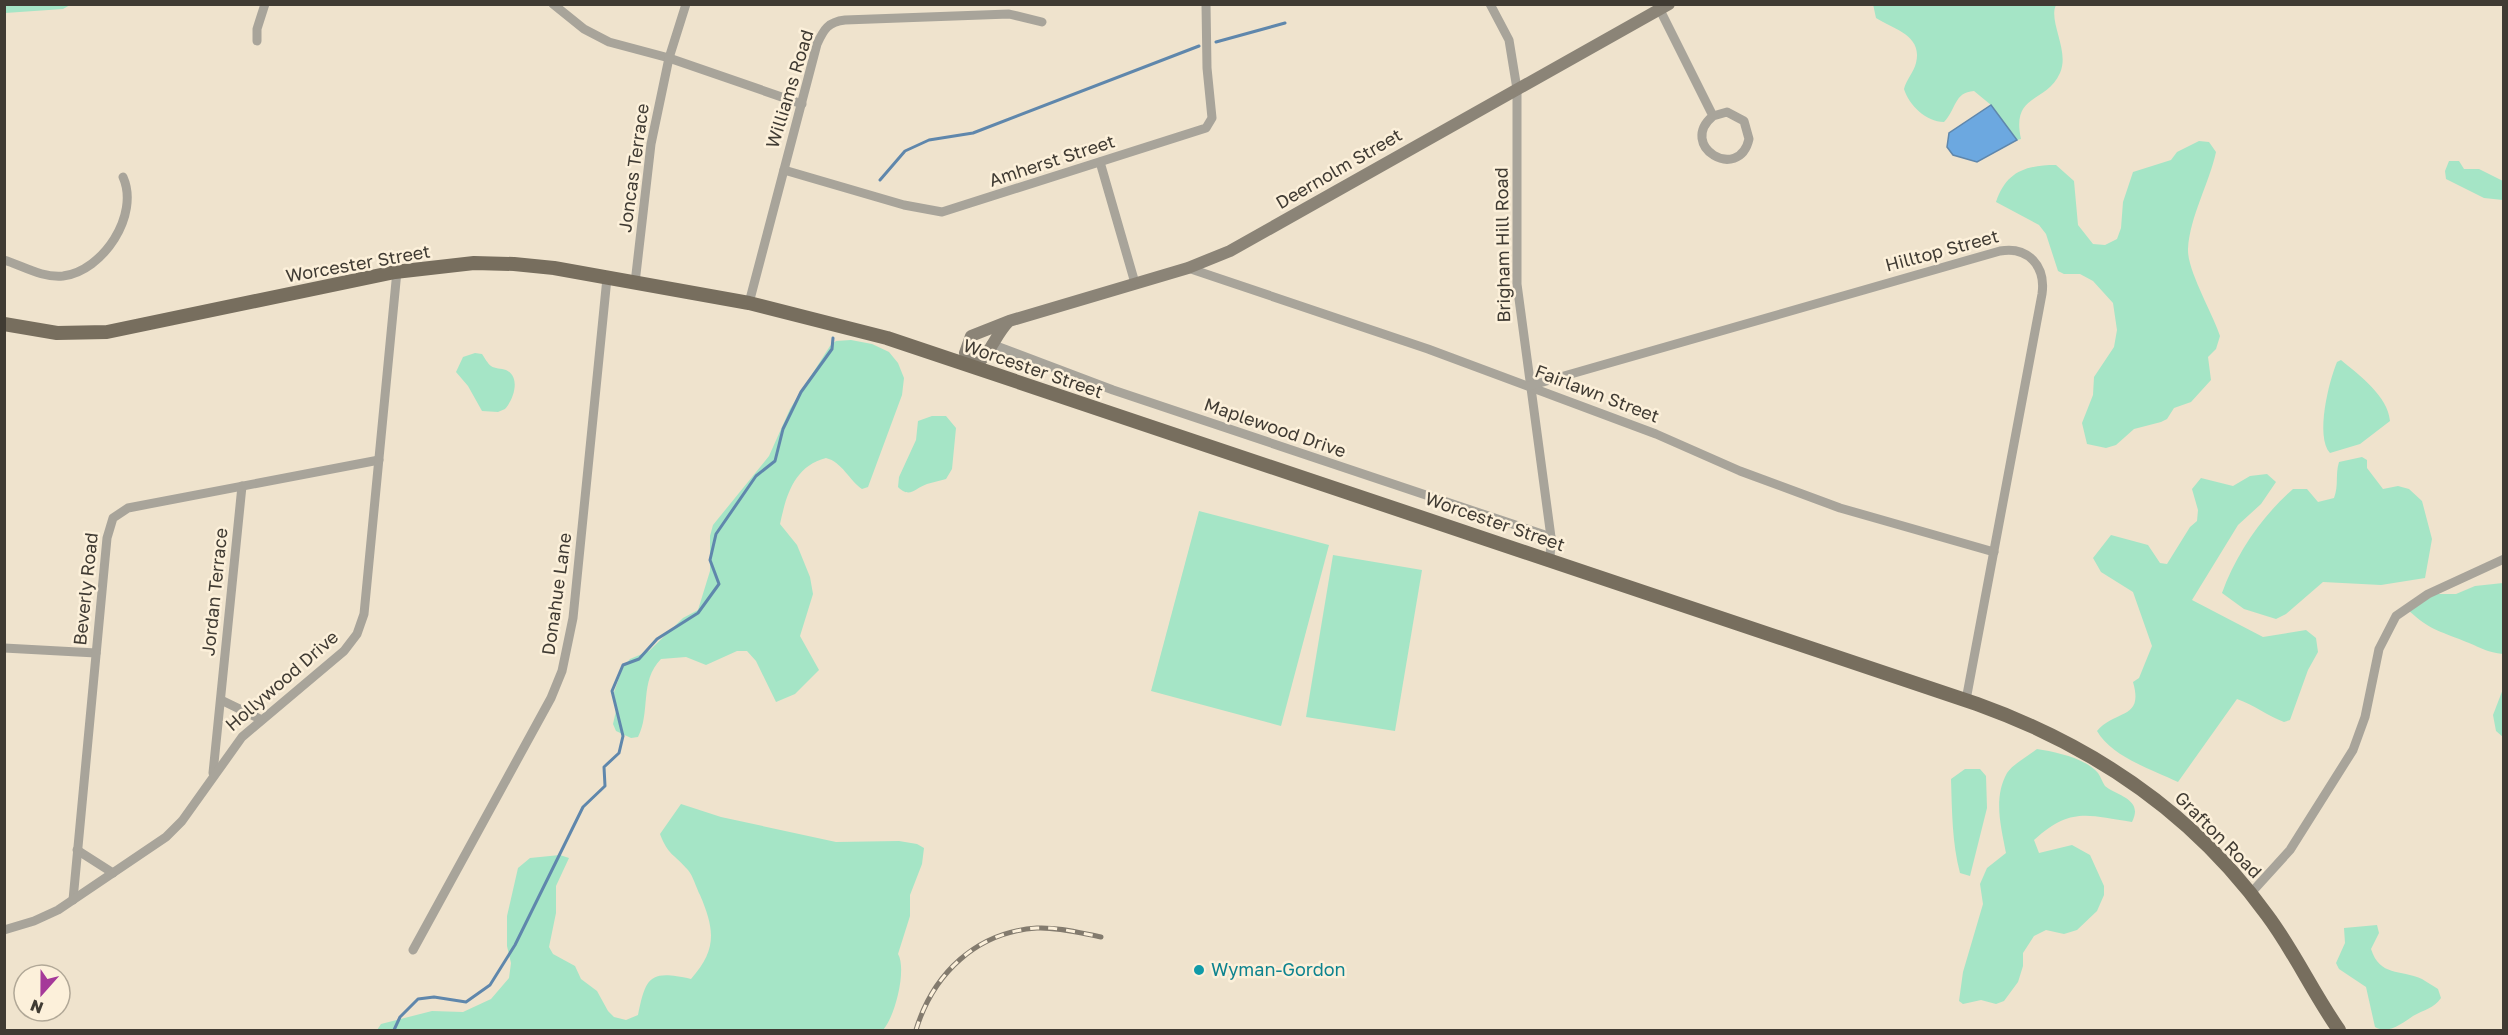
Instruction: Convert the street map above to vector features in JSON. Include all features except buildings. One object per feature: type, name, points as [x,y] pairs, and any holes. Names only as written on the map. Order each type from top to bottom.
[{"type":"main road","name":"Worcester Street","points":[[4,324],[57,333],[82,334],[123,329],[397,271],[494,263],[554,268],[749,303],[850,327],[972,367],[1966,700],[2019,720]]},
{"type":"main road","name":"Grafton Road","points":[[2019,720],[2096,758],[2147,791],[2194,831],[2269,916],[2340,1030]]},
{"type":"street","points":[[257,41],[256,29],[265,4]]},
{"type":"street","points":[[553,4],[600,38],[669,58],[802,104]]},
{"type":"street","name":"Joncas Terrace","points":[[635,283],[651,144],[669,58],[686,4]]},
{"type":"street","name":"Amherst Street","points":[[784,170],[904,206],[942,212],[1206,128],[1210,124],[1206,4]]},
{"type":"street","name":"Brigham Hill Road","points":[[1490,4],[1509,40],[1517,89],[1516,275],[1529,386],[1551,537],[1550,560]]},
{"type":"street","points":[[1664,7],[1713,116]]},
{"type":"street","name":"Deernolm Street","points":[[972,367],[965,353],[971,336],[1008,321],[1188,268],[1250,241],[1664,7]]},
{"type":"street","name":"Williams Road","points":[[749,303],[817,45],[825,28],[834,22],[1009,14],[1042,22]]},
{"type":"street","points":[[1727,112],[1744,121],[1749,139],[1739,156],[1729,159],[1718,158],[1706,148],[1702,133],[1706,123],[1713,116],[1727,112]]},
{"type":"street","points":[[1100,162],[1135,283]]},
{"type":"street","points":[[4,260],[51,276],[63,276],[82,268],[112,243],[126,214],[129,198],[123,177]]},
{"type":"street","name":"Hilltop Street","points":[[1529,386],[2000,251],[2018,250],[2033,258],[2038,265],[2043,287],[1966,700]]},
{"type":"street","name":"Fairlawn Street","points":[[1188,268],[1428,349],[1529,386],[1840,508],[1994,552]]},
{"type":"street","name":"Hollywood Drive","points":[[4,930],[49,915],[174,830],[236,744],[260,719],[344,651],[357,634],[364,614],[397,271]]},
{"type":"street","name":"Donahue Lane","points":[[413,950],[508,772],[533,732],[562,671],[573,618],[607,278]]},
{"type":"street","points":[[972,367],[984,360],[991,344],[1008,321]]},
{"type":"street","name":"Maplewood Drive","points":[[991,344],[1113,390],[1551,537]]},
{"type":"street","name":"Beverly Road","points":[[73,900],[107,538],[113,518],[128,508],[379,460]]},
{"type":"street","name":"Jordan Terrace","points":[[213,775],[242,486]]},
{"type":"street","points":[[2251,893],[2290,850],[2353,750],[2365,717],[2379,650],[2391,624],[2406,608],[2428,594],[2504,558]]},
{"type":"street","points":[[4,648],[96,653]]},
{"type":"street","points":[[221,700],[260,719]]},
{"type":"street","points":[[77,850],[113,873]]},
{"type":"green space","points":[[5,4],[70,5],[63,9],[5,13]]},
{"type":"green space","points":[[1873,4],[2056,5],[2054,12],[2062,55],[2060,73],[2047,90],[2025,106],[2019,124],[2021,139],[2017,140],[1991,105],[1974,91],[1967,92],[1959,98],[1944,122],[1931,119],[1919,112],[1904,89],[1916,63],[1915,46],[1905,34],[1876,18]]},
{"type":"green space","points":[[2199,141],[2209,142],[2216,152],[2192,224],[2188,249],[2196,280],[2220,336],[2216,349],[2208,357],[2211,380],[2191,402],[2174,408],[2167,419],[2134,429],[2116,445],[2106,448],[2087,444],[2082,423],[2093,395],[2094,377],[2114,347],[2117,330],[2113,303],[2093,281],[2080,274],[2064,274],[2058,271],[2046,234],[2039,225],[1996,202],[2005,184],[2018,172],[2045,165],[2056,165],[2074,181],[2078,225],[2093,244],[2105,245],[2117,239],[2121,228],[2123,202],[2133,172],[2171,160],[2177,152]]},
{"type":"green space","points":[[2449,161],[2459,161],[2464,169],[2479,169],[2503,181],[2503,200],[2484,198],[2446,179],[2445,171]]},
{"type":"green space","points":[[851,340],[872,344],[889,352],[898,363],[904,378],[902,395],[868,487],[862,489],[837,463],[826,458],[815,462],[799,475],[785,503],[780,524],[797,545],[810,577],[813,594],[800,636],[819,670],[795,694],[776,702],[756,661],[747,651],[737,651],[706,665],[686,657],[661,659],[654,668],[647,687],[644,717],[638,737],[631,738],[616,731],[613,724],[616,711],[614,692],[623,667],[630,659],[649,651],[683,618],[698,610],[710,571],[710,536],[713,525],[769,456],[790,409],[830,346],[836,341]]},
{"type":"green space","points":[[475,353],[482,354],[494,368],[511,373],[515,383],[511,400],[505,409],[498,412],[482,411],[468,386],[456,372],[463,357]]},
{"type":"green space","points":[[2341,360],[2364,379],[2378,395],[2384,403],[2390,421],[2360,444],[2330,453],[2324,434],[2325,408],[2337,362]]},
{"type":"green space","points":[[932,416],[946,416],[956,428],[952,469],[946,479],[927,484],[912,492],[906,492],[898,487],[899,477],[916,440],[918,421]]},
{"type":"green space","points":[[2362,457],[2367,460],[2367,468],[2383,489],[2398,486],[2409,489],[2422,501],[2432,539],[2425,578],[2381,585],[2323,582],[2286,614],[2276,619],[2244,609],[2222,593],[2251,536],[2293,489],[2307,489],[2318,502],[2334,498],[2339,462]]},
{"type":"green space","points":[[2267,474],[2276,482],[2261,504],[2238,525],[2192,600],[2263,637],[2306,630],[2316,638],[2318,652],[2308,670],[2290,720],[2284,722],[2237,699],[2178,782],[2122,755],[2112,748],[2097,731],[2104,724],[2126,712],[2135,703],[2133,682],[2139,678],[2152,646],[2133,592],[2101,572],[2093,558],[2111,535],[2148,545],[2160,563],[2167,564],[2190,527],[2197,521],[2198,510],[2192,489],[2201,478],[2233,486],[2250,476]]},
{"type":"green space","points":[[1199,511],[1329,545],[1281,726],[1151,691]]},
{"type":"green space","points":[[1333,555],[1422,570],[1395,731],[1306,717]]},
{"type":"green space","points":[[2503,583],[2503,654],[2485,650],[2437,630],[2408,610],[2432,594],[2456,594],[2475,586]]},
{"type":"green space","points":[[2503,689],[2504,737],[2496,731],[2493,715]]},
{"type":"green space","points":[[2037,749],[2070,756],[2086,763],[2098,773],[2105,786],[2132,803],[2135,814],[2132,822],[2091,816],[2069,818],[2058,822],[2034,840],[2039,853],[2072,845],[2090,855],[2104,886],[2104,895],[2097,911],[2077,930],[2064,934],[2046,930],[2034,936],[2023,953],[2023,966],[2018,982],[2004,1001],[1996,1004],[1981,1000],[1963,1004],[1959,1001],[1963,972],[1983,904],[1980,884],[1987,868],[2006,853],[1999,813],[2000,792],[2007,773]]},
{"type":"green space","points":[[1965,769],[1980,769],[1986,776],[1987,808],[1970,876],[1960,873],[1955,850],[1952,814],[1951,779]]},
{"type":"green space","points":[[681,804],[721,817],[836,842],[899,841],[917,844],[924,848],[922,864],[910,895],[910,916],[898,954],[901,970],[898,993],[892,1015],[883,1030],[377,1030],[381,1024],[432,1011],[463,1012],[491,999],[509,978],[511,963],[507,946],[507,916],[518,868],[530,858],[560,855],[569,858],[556,886],[556,913],[549,947],[553,954],[575,966],[581,979],[597,991],[614,1017],[626,1020],[638,1015],[647,984],[658,976],[667,975],[691,979],[709,949],[711,929],[705,907],[691,875],[669,850],[660,834]]},
{"type":"green space","points":[[2377,925],[2379,933],[2371,949],[2380,964],[2392,971],[2422,979],[2438,989],[2441,998],[2432,1007],[2385,1030],[2375,1027],[2366,987],[2339,969],[2336,963],[2345,943],[2344,928]]},
{"type":"water","points":[[1991,105],[2017,140],[1977,162],[1953,155],[1947,147],[1949,133]]},
{"type":"waterway","points":[[1216,42],[1285,23]]},
{"type":"waterway","points":[[880,180],[905,151],[929,140],[973,133],[1199,46]]},
{"type":"waterway","points":[[394,1030],[400,1017],[418,999],[434,997],[466,1002],[490,985],[515,945],[583,807],[605,786],[604,767],[619,753],[623,736],[612,691],[623,665],[639,659],[657,639],[698,613],[719,584],[710,560],[716,534],[756,476],[775,461],[783,429],[801,392],[832,349],[833,338]]},
{"type":"railway","points":[[916,1030],[934,991],[946,974],[976,947],[1015,931],[1037,928],[1101,937]]},
{"type":"place","name":"Wyman-Gordon","points":[[1199,970]]}]
